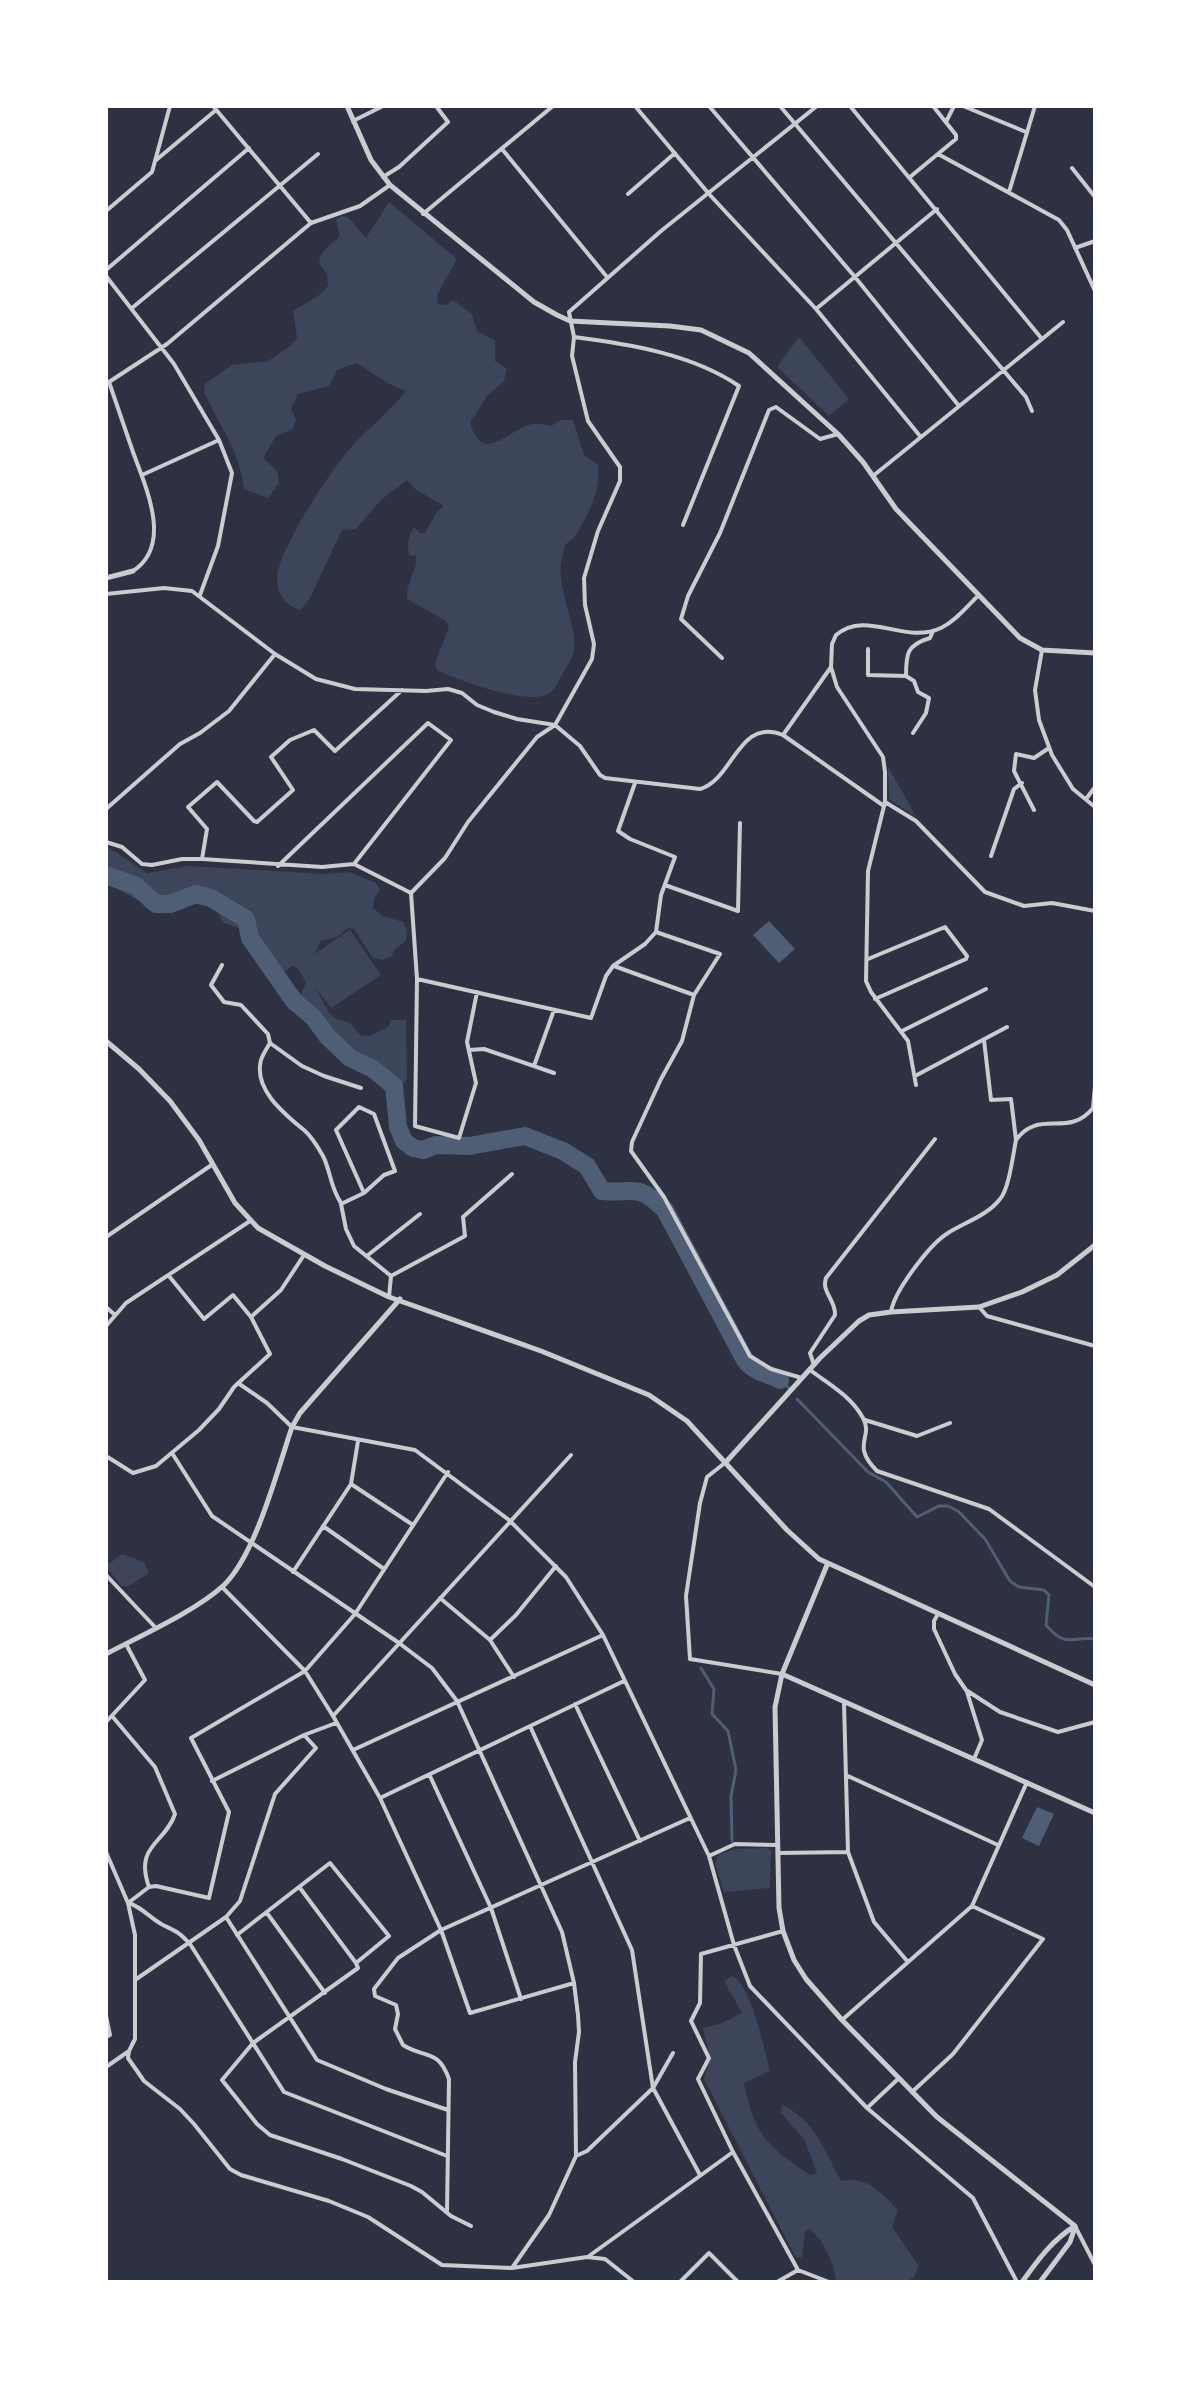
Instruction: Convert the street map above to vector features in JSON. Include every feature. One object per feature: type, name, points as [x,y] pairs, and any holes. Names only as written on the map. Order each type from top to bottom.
[{"type":"street","points":[[106,211],[152,172],[170,106]]},
{"type":"street","points":[[347,106],[382,177],[423,214],[534,302],[570,321],[670,326],[717,336],[757,359],[838,434],[896,509],[1020,638],[1042,650],[1095,653]]},
{"type":"street","points":[[353,121],[383,106]]},
{"type":"street","points":[[382,177],[399,167],[448,122],[436,106]]},
{"type":"street","points":[[423,214],[553,106]]},
{"type":"street","points":[[635,106],[709,194],[816,309],[920,436]]},
{"type":"street","points":[[709,106],[855,277],[959,406]]},
{"type":"street","points":[[780,106],[1026,397],[1032,411]]},
{"type":"street","points":[[477,992],[467,1042],[476,1083],[459,1138],[415,1126],[417,979],[411,893],[445,858],[468,822],[537,737],[555,725],[592,659],[594,644],[585,605],[584,578],[598,531],[620,481],[620,467],[588,421],[572,356],[574,337],[570,311],[607,277],[817,106]]},
{"type":"street","points":[[850,106],[1042,339]]},
{"type":"street","points":[[910,177],[956,139],[933,106]]},
{"type":"street","points":[[946,122],[954,106]]},
{"type":"street","points":[[963,106],[1026,132]]},
{"type":"street","points":[[1009,192],[1035,106]]},
{"type":"street","points":[[153,162],[215,108],[311,223]]},
{"type":"street","points":[[106,270],[249,148]]},
{"type":"street","points":[[502,149],[607,277]]},
{"type":"street","points":[[628,194],[675,153]]},
{"type":"street","points":[[131,308],[318,154]]},
{"type":"street","points":[[938,154],[1059,220],[1067,230],[1095,291]]},
{"type":"street","points":[[1072,168],[1095,197]]},
{"type":"street","points":[[106,578],[133,571],[143,564],[151,549],[154,530],[151,504],[109,382],[221,300],[311,223],[360,206],[390,185]]},
{"type":"street","points":[[816,309],[937,209]]},
{"type":"street","points":[[1075,248],[1095,241]]},
{"type":"street","points":[[106,276],[174,364],[219,440],[232,473],[218,546],[200,595]]},
{"type":"street","points":[[873,476],[1063,322]]},
{"type":"street","points":[[574,337],[624,343],[706,368],[739,386],[683,525]]},
{"type":"street","points":[[722,658],[681,619],[688,596],[720,533],[769,410],[776,407],[820,439],[838,434]]},
{"type":"street","points":[[142,475],[219,440]]},
{"type":"street","points":[[106,594],[164,588],[192,591],[275,654],[316,679],[355,689],[448,689],[462,693],[477,705],[494,712],[555,725],[580,746],[605,778],[700,789],[709,786],[754,735],[771,730],[884,804],[916,821],[985,892],[1024,906],[1052,903],[1095,911]]},
{"type":"street","points":[[916,1085],[908,1041],[875,999],[866,981],[868,871],[884,804],[883,757],[837,687],[831,667],[832,644],[836,635],[849,626],[872,626],[914,635],[933,631],[953,620],[979,595]]},
{"type":"street","points":[[906,676],[909,649],[916,642],[930,638],[933,631]]},
{"type":"street","points":[[868,649],[868,675],[906,676],[914,681],[918,692],[929,698],[926,713],[913,733]]},
{"type":"street","points":[[1042,650],[1035,690],[1039,720],[1049,748],[1073,789],[1095,807]]},
{"type":"street","points":[[106,809],[180,744],[229,711],[275,654]]},
{"type":"street","points":[[783,735],[831,667]]},
{"type":"street","points":[[202,859],[207,829],[188,807],[217,782],[257,822],[293,790],[271,757],[290,740],[314,730],[335,751],[402,690]]},
{"type":"street","points":[[278,866],[428,723],[451,740],[354,864]]},
{"type":"street","points":[[1034,810],[1014,771],[1016,754],[1034,758],[1049,748]]},
{"type":"street","points":[[417,979],[591,1018],[606,976],[613,966],[645,944],[656,932],[661,895],[675,857],[618,831],[635,783]]},
{"type":"street","points":[[991,856],[1014,789],[1022,783]]},
{"type":"street","points":[[1086,799],[1095,787]]},
{"type":"street","points":[[665,885],[738,911],[740,823]]},
{"type":"street","points":[[106,842],[122,847],[142,864],[152,865],[182,859],[278,866],[354,864],[411,893]]},
{"type":"street","points":[[867,959],[945,927],[967,956],[875,999]]},
{"type":"street","points":[[656,932],[720,954],[694,995],[682,1041],[661,1079],[632,1142],[631,1151],[664,1197],[750,1356],[771,1369],[802,1378]]},
{"type":"street","points":[[222,965],[211,985],[224,1002],[241,1005],[268,1034],[270,1043],[261,1060],[260,1072],[269,1096],[278,1110],[308,1133],[323,1157],[354,1246],[391,1276]]},
{"type":"street","points":[[613,966],[694,995]]},
{"type":"street","points":[[902,1031],[986,989]]},
{"type":"street","points":[[534,1066],[554,1010]]},
{"type":"street","points":[[915,1076],[1007,1027]]},
{"type":"street","points":[[891,1312],[893,1301],[929,1249],[947,1233],[981,1216],[1003,1197],[1016,1140],[1011,1099],[991,1100],[984,1040]]},
{"type":"street","points":[[106,1041],[170,1101],[213,1164],[235,1203],[250,1221],[273,1238],[389,1297],[555,1356],[649,1395],[687,1421],[794,1538],[827,1565],[1095,1685]]},
{"type":"street","points":[[270,1043],[302,1066],[361,1088]]},
{"type":"street","points":[[469,1050],[484,1049],[554,1073]]},
{"type":"street","points":[[1016,1140],[1031,1126],[1073,1124],[1081,1120],[1093,1108],[1095,1086]]},
{"type":"street","points":[[341,1204],[364,1193],[384,1175],[395,1171],[374,1114],[359,1107],[336,1130],[364,1193]]},
{"type":"street","points":[[935,1139],[826,1278],[826,1291],[835,1308],[835,1315],[810,1353],[812,1368],[840,1390],[865,1420],[917,1436],[950,1423]]},
{"type":"street","points":[[106,1237],[213,1164]]},
{"type":"street","points":[[391,1276],[465,1236],[463,1217],[512,1174]]},
{"type":"street","points":[[368,1255],[420,1214]]},
{"type":"street","points":[[106,1326],[126,1303],[250,1221]]},
{"type":"street","points":[[1095,1245],[1057,1275],[979,1307],[891,1312],[869,1315],[854,1324],[726,1462],[707,1477],[686,1596],[690,1659],[782,1674],[1095,1813]]},
{"type":"street","points":[[251,1317],[281,1290],[304,1255]]},
{"type":"street","points":[[106,1456],[133,1473],[156,1466],[219,1409],[238,1383],[270,1354],[251,1317],[233,1295],[204,1319],[168,1275]]},
{"type":"street","points":[[389,1297],[391,1276]]},
{"type":"street","points":[[106,1654],[222,1587],[234,1574],[250,1542],[292,1427],[309,1402],[400,1299]]},
{"type":"street","points":[[106,1307],[115,1315]]},
{"type":"street","points":[[979,1307],[987,1316],[1095,1346]]},
{"type":"street","points":[[238,1383],[267,1403],[292,1427],[415,1450],[509,1520],[556,1566],[603,1635],[709,1856],[734,1945],[745,1977],[755,1993],[867,2108],[973,2198],[1019,2282],[1045,2250],[1075,2226]]},
{"type":"street","points":[[865,1420],[862,1449],[867,1461],[877,1471],[989,1509],[1095,1587]]},
{"type":"street","points":[[293,1572],[351,1484],[358,1441]]},
{"type":"street","points":[[172,1453],[212,1516],[432,1668],[457,1701],[543,1886],[562,1932],[574,1983],[579,2032],[575,2062],[576,2156],[549,2215],[512,2268]]},
{"type":"street","points":[[333,1716],[571,1455]]},
{"type":"street","points":[[128,1903],[149,1887],[156,1886],[209,1898],[229,1812],[191,1738],[305,1671],[355,1614],[448,1472]]},
{"type":"street","points":[[351,1484],[413,1525]]},
{"type":"street","points":[[323,1526],[384,1569]]},
{"type":"street","points":[[827,1565],[782,1674],[775,1707],[783,1931],[794,1960],[806,1979],[842,2020],[937,2117],[1075,2226],[1095,2265]]},
{"type":"street","points":[[490,1640],[516,1615],[556,1566]]},
{"type":"street","points":[[106,1575],[155,1627]]},
{"type":"street","points":[[222,1587],[305,1671],[353,1750],[380,1798],[441,1930],[470,2013],[574,1983]]},
{"type":"street","points":[[440,1598],[490,1640],[514,1677]]},
{"type":"street","points":[[938,1614],[934,1629],[966,1690],[982,1740],[974,1759]]},
{"type":"street","points":[[353,1750],[603,1635]]},
{"type":"street","points":[[106,1722],[145,1680],[125,1644]]},
{"type":"street","points":[[380,1798],[624,1681]]},
{"type":"street","points":[[966,1690],[1012,1718],[1058,1732],[1095,1722]]},
{"type":"street","points":[[844,1700],[848,1852],[874,1922],[908,1962]]},
{"type":"street","points":[[575,1704],[640,1841]]},
{"type":"street","points":[[112,1716],[155,1767],[175,1814],[172,1823],[147,1849],[145,1876],[149,1887]]},
{"type":"street","points":[[212,1781],[304,1735],[336,1723]]},
{"type":"street","points":[[530,1726],[632,1950],[653,2088],[700,2175]]},
{"type":"street","points":[[135,1980],[226,1917],[240,1901],[275,1794],[316,1748],[304,1735]]},
{"type":"street","points":[[429,1775],[491,1908],[521,1999]]},
{"type":"street","points":[[846,1775],[998,1845]]},
{"type":"street","points":[[842,2020],[972,1906],[1027,1782]]},
{"type":"street","points":[[447,2213],[449,2079],[442,2062],[403,2045],[395,2029],[396,2005],[375,1996],[374,1989],[398,1958],[441,1930],[690,1818]]},
{"type":"street","points":[[709,1856],[735,1844],[778,1845]]},
{"type":"street","points":[[106,1852],[128,1903],[135,1935],[135,2039],[128,2058],[144,2081],[180,2109],[230,2169],[368,2217],[442,2265],[512,2268],[587,2257],[605,2259],[632,2281]]},
{"type":"street","points":[[778,1853],[848,1852]]},
{"type":"street","points":[[237,1935],[330,1863],[389,1936],[356,1963]]},
{"type":"street","points":[[300,1888],[358,1968],[253,2043],[222,2080],[257,2124],[270,2135],[411,2186],[447,2213],[471,2226]]},
{"type":"street","points":[[128,1903],[141,1907],[162,1924],[178,1930],[190,1944],[284,2092],[447,2156]]},
{"type":"street","points":[[912,2092],[953,2054],[1043,1939],[972,1906]]},
{"type":"street","points":[[267,1913],[325,1993]]},
{"type":"street","points":[[226,1917],[317,2060],[386,2089],[449,2110]]},
{"type":"street","points":[[783,1931],[701,1954],[700,2003],[691,2021],[709,2058],[698,2079],[733,2152],[798,2270],[829,2282]]},
{"type":"street","points":[[106,2016],[110,2035],[106,2037]]},
{"type":"street","points":[[106,2067],[129,2051]]},
{"type":"street","points":[[576,2156],[587,2151],[653,2088],[673,2053]]},
{"type":"street","points":[[867,2108],[898,2079]]},
{"type":"street","points":[[587,2257],[733,2152]]},
{"type":"street","points":[[1040,2282],[1070,2242],[1075,2226]]},
{"type":"street","points":[[680,2282],[709,2253],[738,2282]]},
{"type":"street","points":[[777,2282],[798,2270]]},
{"type":"shaded area","points":[[389,202],[457,259],[437,295],[438,304],[447,305],[453,300],[472,314],[477,331],[495,341],[495,361],[507,369],[504,381],[487,396],[470,423],[475,435],[487,444],[529,425],[551,426],[561,420],[573,420],[584,455],[598,465],[594,500],[576,535],[565,546],[561,564],[563,589],[574,636],[573,653],[548,694],[525,697],[509,694],[437,670],[435,663],[449,627],[446,621],[407,599],[416,561],[416,556],[409,555],[408,544],[414,527],[425,533],[436,513],[444,506],[415,489],[407,480],[381,500],[356,529],[342,530],[310,598],[300,610],[286,602],[280,594],[277,584],[279,565],[308,509],[354,444],[406,391],[356,363],[337,370],[329,386],[298,394],[291,408],[296,420],[293,429],[276,436],[263,458],[277,471],[279,483],[268,498],[244,489],[238,462],[204,392],[205,384],[232,365],[268,361],[290,346],[297,338],[293,311],[328,286],[327,274],[319,263],[324,251],[340,236],[336,220],[342,216],[348,217],[366,238]]},
{"type":"shaded area","points":[[799,337],[849,399],[829,416],[777,367]]},
{"type":"shaded area","points":[[888,766],[916,817],[889,799]]},
{"type":"shaded area","points":[[108,847],[147,873],[189,866],[324,874],[349,872],[376,883],[380,890],[373,908],[383,916],[403,922],[407,931],[406,941],[395,949],[392,956],[383,960],[373,958],[354,929],[348,928],[337,937],[321,941],[315,953],[302,962],[350,930],[381,975],[331,1008],[314,986],[330,1014],[350,1023],[360,1035],[369,1036],[388,1027],[391,1020],[406,1020],[407,1078],[400,1088],[387,1089],[377,1077],[337,1052],[321,1030],[298,1013],[299,999],[306,983],[299,970],[293,966],[284,972],[278,970],[255,939],[242,929],[223,923],[219,914],[208,904],[184,903],[160,912],[106,883]]},
{"type":"shaded area","points":[[769,921],[795,949],[779,963],[753,935]]},
{"type":"shaded area","points":[[122,1554],[144,1562],[149,1573],[129,1586],[121,1586],[106,1566]]},
{"type":"shaded area","points":[[1037,1807],[1054,1814],[1039,1846],[1022,1838]]},
{"type":"shaded area","points":[[768,1848],[771,1851],[770,1888],[724,1892],[715,1864],[719,1854],[735,1849]]},
{"type":"shaded area","points":[[732,1976],[746,1992],[751,2004],[770,2071],[744,2083],[758,2128],[783,2156],[810,2175],[817,2173],[804,2139],[781,2113],[782,2105],[793,2111],[818,2137],[841,2181],[866,2183],[898,2210],[892,2227],[919,2266],[914,2277],[906,2282],[836,2280],[828,2252],[810,2229],[805,2231],[802,2257],[796,2258],[704,2079],[710,2058],[703,2028],[742,2013],[724,1981]]},
{"type":"waterway","points":[[106,875],[136,886],[156,904],[170,904],[196,894],[211,898],[246,919],[250,938],[294,1001],[350,1058],[373,1069],[394,1086],[398,1127],[404,1141],[413,1148],[469,1146],[525,1136],[563,1151],[587,1166],[602,1191],[641,1192],[656,1201],[665,1210],[745,1360],[756,1370],[780,1380]]},
{"type":"waterway","points":[[780,1380],[789,1388]]},
{"type":"waterway","points":[[797,1399],[868,1472],[886,1482],[917,1517],[939,1506],[958,1511],[985,1539],[1010,1581],[1019,1587],[1044,1590],[1049,1595],[1046,1625],[1059,1637],[1069,1640],[1095,1639]]},
{"type":"waterway","points":[[701,1668],[714,1689],[712,1714],[728,1731],[736,1770],[731,1796],[732,1841]]}]
